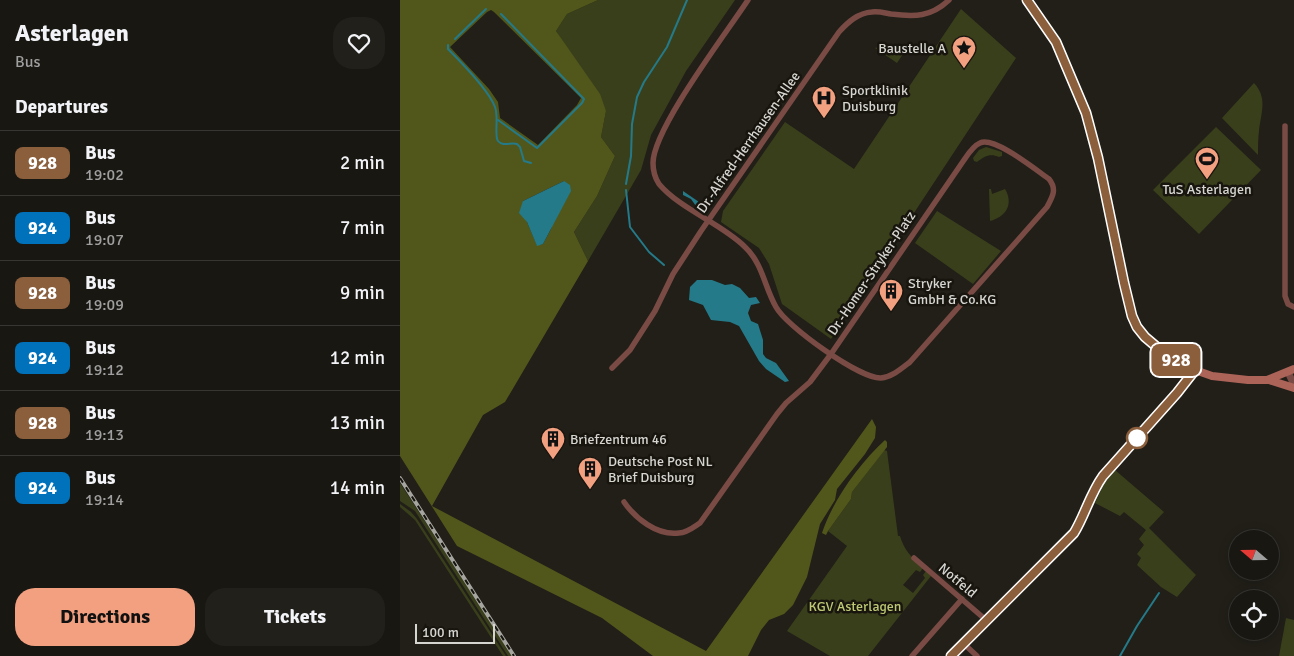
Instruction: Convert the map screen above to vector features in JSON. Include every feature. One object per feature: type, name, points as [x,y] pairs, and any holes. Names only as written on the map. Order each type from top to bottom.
[{"type":"main road","points":[[1027,0],[1056,42],[1086,113],[1101,170],[1124,283],[1132,316],[1137,327],[1158,348],[1195,370],[1212,376],[1240,380],[1267,380],[1294,387]]},
{"type":"main road","points":[[1267,380],[1291,371]]},
{"type":"street","points":[[624,502],[637,517],[649,526],[662,531],[680,534],[700,523],[786,402],[810,382],[831,354],[783,317],[776,307],[755,257],[743,245],[673,196],[658,183],[655,176],[654,154],[662,133],[686,92],[748,0]]},
{"type":"street","name":"Dr.-Alfred-Herrhausen-Allee","points":[[612,368],[630,350],[655,311],[673,274],[708,221],[833,40],[848,23],[858,16],[872,12],[904,15],[927,14],[939,9],[949,0]]},
{"type":"street","points":[[1285,126],[1285,296],[1288,304],[1294,306]]},
{"type":"street","name":"Dr.-Homer-Stryker-Platz","points":[[985,141],[997,144],[1041,174],[1054,186],[1052,198],[1047,206],[910,362],[898,372],[887,377],[874,378],[856,370],[831,354],[974,147],[985,141]]},
{"type":"street","points":[[1286,162],[1294,162]]},
{"type":"street","points":[[950,656],[1074,533],[1094,489],[1103,476],[1195,370]]},
{"type":"street","points":[[1291,371],[1294,387]]},
{"type":"street","name":"Notfeld","points":[[914,558],[986,620]]},
{"type":"street","points":[[912,656],[962,600]]},
{"type":"street","points":[[963,643],[977,656]]},
{"type":"green space","points":[[400,0],[598,0],[567,14],[556,31],[600,94],[606,111],[601,137],[615,156],[597,196],[574,232],[588,261],[505,402],[483,415],[432,506],[706,651],[872,419],[876,427],[875,438],[865,454],[837,489],[835,500],[820,524],[807,577],[793,605],[784,614],[769,620],[761,630],[748,656],[653,656],[602,618],[457,546],[400,456]],"holes":[[[491,10],[581,98],[577,105],[538,145],[500,118],[498,102],[489,89],[450,47]],[[564,181],[551,229],[543,244],[537,245],[527,222],[523,201]]]},
{"type":"green space","points":[[598,0],[735,0],[686,71],[651,135],[641,170],[588,261],[574,232],[597,196],[615,156],[601,137],[606,111],[556,31],[567,14]]},
{"type":"green space","points":[[961,9],[1016,58],[831,339],[782,304],[769,264],[759,248],[721,222],[723,211],[785,122],[854,169]]},
{"type":"green space","points":[[891,44],[907,48],[897,63],[875,48]]},
{"type":"green space","points":[[1254,83],[1261,94],[1262,100],[1258,155],[1222,118]]},
{"type":"green space","name":"TuS Asterlagen","points":[[1216,127],[1261,170],[1199,234],[1153,190]]},
{"type":"green space","points":[[986,147],[1002,152],[1002,156],[990,155],[977,162],[974,161],[973,158],[979,150]]},
{"type":"green space","points":[[989,189],[991,189],[992,194],[1005,189],[1009,200],[1004,213],[990,221]]},
{"type":"green space","points":[[937,211],[1001,251],[973,284],[915,243]]},
{"type":"green space","points":[[885,440],[887,447],[852,492],[851,499],[826,535],[822,533],[833,508],[848,483]]},
{"type":"green space","name":"KGV Asterlagen","points":[[884,450],[887,451],[898,536],[900,536],[909,554],[923,568],[920,572],[916,570],[903,585],[913,593],[925,578],[923,575],[926,571],[931,576],[868,656],[830,656],[787,631],[847,546],[828,531],[851,499],[852,492]]},
{"type":"green space","points":[[1115,470],[1164,512],[1149,528],[1196,575],[1177,597],[1161,587],[1137,565],[1141,558],[1137,554],[1144,545],[1139,539],[1146,530],[1124,512],[1120,516],[1095,503],[1104,484]]},
{"type":"green space","points":[[400,483],[513,656],[508,656],[415,511],[400,501]]},
{"type":"green space","points":[[400,504],[417,519],[506,656],[503,656],[415,520],[400,507]]},
{"type":"green space","points":[[1286,618],[1294,620],[1294,656],[1279,656]]},
{"type":"water","points":[[564,181],[570,185],[571,191],[543,244],[537,246],[527,222],[519,213],[523,201]]},
{"type":"water","points":[[683,191],[699,202],[709,199],[714,192],[717,194],[705,210],[696,206],[691,199],[683,195]]},
{"type":"water","points":[[697,280],[712,280],[725,285],[732,284],[740,288],[749,298],[756,297],[760,303],[751,305],[748,313],[751,321],[758,324],[763,340],[763,354],[766,358],[776,363],[789,381],[785,382],[766,369],[759,361],[739,326],[730,322],[711,320],[703,305],[689,300],[690,287]]},
{"type":"waterway","points":[[626,184],[631,156],[632,124],[637,97],[644,82],[667,47],[687,0]]},
{"type":"waterway","points":[[455,39],[486,9]]},
{"type":"waterway","points":[[498,120],[537,148],[584,99],[501,14]]},
{"type":"waterway","points":[[448,45],[448,49],[492,100],[497,116],[496,135],[498,141],[502,144],[517,144],[520,147],[524,161],[531,163]]},
{"type":"waterway","points":[[626,190],[630,227],[649,252],[664,265]]},
{"type":"waterway","points":[[1120,656],[1159,593]]},
{"type":"railway","points":[[400,478],[514,656]]},
{"type":"bus line","name":"928","points":[[951,656],[1074,533],[1094,489],[1103,476],[1192,376],[1195,370],[1158,348],[1145,337],[1137,327],[1132,316],[1105,187],[1086,113],[1056,42],[1027,0]]},
{"type":"place","name":"Baustelle A","points":[[964,69]]},
{"type":"place","name":"Sportklinik Duisburg","points":[[824,119]]},
{"type":"place","name":"TuS Asterlagen","points":[[1207,180]]},
{"type":"place","name":"Stryker GmbH & Co.KG","points":[[891,312]]},
{"type":"place","name":"Briefzentrum 46","points":[[553,460]]},
{"type":"place","name":"Deutsche Post NL Brief Duisburg","points":[[590,490]]}]
